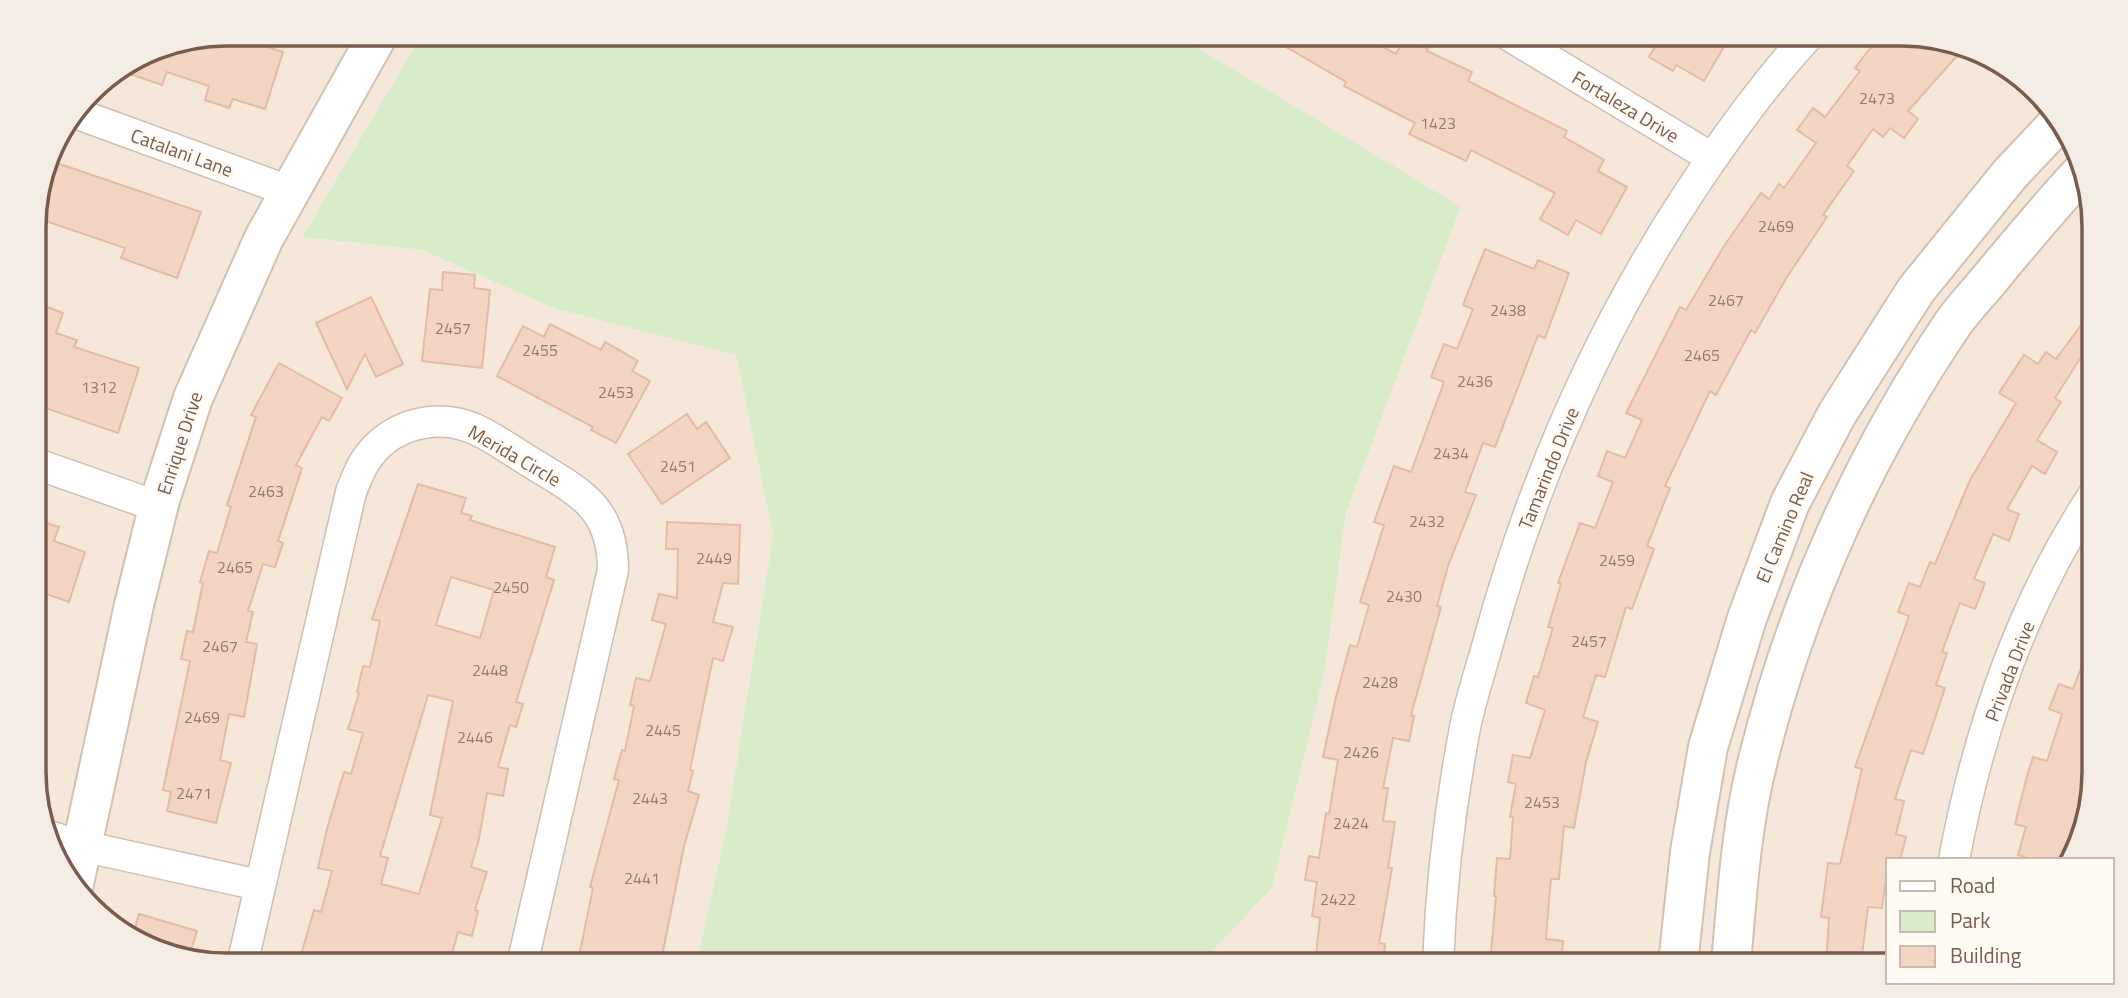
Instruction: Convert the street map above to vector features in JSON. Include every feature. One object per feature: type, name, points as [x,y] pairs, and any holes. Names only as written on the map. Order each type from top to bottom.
[{"type":"main road","name":"Enrique Drive","points":[[70,861],[67,841],[159,507],[193,398],[230,312],[289,191],[372,46]]},
{"type":"main road","name":"El Camino Real","points":[[1679,952],[1690,852],[1708,747],[1747,618],[1790,503],[1837,414],[1916,290],[2010,174],[2053,128]]},
{"type":"main road","points":[[1732,952],[1740,863],[1758,761],[1796,634],[1837,530],[1884,437],[1955,321],[2076,179]]},
{"type":"street","name":"Fortaleza Drive","points":[[1527,46],[1712,158]]},
{"type":"street","name":"Tamarindo Drive","points":[[1439,952],[1441,895],[1466,725],[1515,550],[1550,458],[1617,312],[1656,244],[1712,158],[1768,82],[1800,46]]},
{"type":"street","name":"Catalani Lane","points":[[84,116],[289,191]]},
{"type":"street","name":"Merida Circle","points":[[245,953],[351,492],[365,461],[386,439],[408,426],[432,420],[455,422],[480,431],[578,493],[594,507],[607,526],[613,547],[613,570],[525,953]]},
{"type":"street","points":[[46,467],[159,507]]},
{"type":"street","name":"Privada Drive","points":[[1954,858],[1974,772],[1999,691],[2049,572],[2082,515]]},
{"type":"street","points":[[67,841],[259,885]]},
{"type":"shaded area","points":[[215,46],[415,46],[302,237],[422,250],[556,309],[736,355],[773,535],[725,835],[699,953],[215,952],[180,946],[157,939],[136,928],[116,915],[83,882],[59,841],[47,795],[46,215],[59,157],[76,126],[107,91],[126,76],[157,59],[192,49]]},
{"type":"shaded area","points":[[1194,46],[1913,46],[1959,55],[1992,70],[2012,83],[2045,116],[2069,157],[2081,203],[2082,227],[2082,771],[2079,806],[2069,841],[2060,858],[1886,858],[1886,952],[1211,952],[1272,888],[1325,670],[1346,513],[1461,208]]},
{"type":"green space","points":[[415,46],[1195,46],[1461,207],[1346,513],[1325,670],[1272,888],[1211,952],[699,953],[725,835],[773,535],[736,355],[556,309],[422,250],[302,237]]},
{"type":"building","points":[[264,46],[283,52],[265,109],[233,99],[229,108],[205,100],[209,86],[167,72],[162,85],[130,74],[157,59],[192,49]]},
{"type":"building","points":[[1284,46],[1381,46],[1396,54],[1400,46],[1422,46],[1428,49],[1427,51],[1472,72],[1468,81],[1567,131],[1564,137],[1604,160],[1598,171],[1627,187],[1601,234],[1576,220],[1568,235],[1540,219],[1555,193],[1471,150],[1466,161],[1409,134],[1415,123],[1344,86],[1346,82]]},
{"type":"building","points":[[1655,46],[1724,46],[1704,81],[1676,65],[1673,71],[1649,57]]},
{"type":"building","points":[[1873,46],[1913,46],[1958,55],[1908,111],[1918,119],[1904,138],[1890,128],[1883,137],[1873,129],[1847,166],[1854,171],[1823,215],[1827,217],[1787,277],[1755,333],[1751,330],[1716,395],[1710,391],[1665,486],[1670,488],[1647,546],[1654,549],[1632,609],[1626,607],[1605,677],[1596,675],[1583,717],[1598,722],[1586,762],[1574,828],[1564,826],[1559,879],[1551,879],[1549,901],[1546,939],[1563,941],[1562,952],[1491,952],[1497,858],[1510,859],[1513,817],[1510,817],[1516,784],[1508,782],[1513,755],[1530,758],[1545,710],[1526,703],[1534,676],[1538,677],[1553,628],[1548,627],[1561,584],[1558,583],[1580,523],[1595,528],[1613,482],[1598,476],[1607,451],[1625,458],[1642,420],[1626,413],[1680,307],[1686,310],[1724,246],[1761,193],[1769,199],[1779,184],[1784,188],[1816,143],[1797,130],[1813,108],[1825,117],[1860,71],[1855,68]]},
{"type":"building","points":[[57,163],[201,212],[177,278],[121,258],[125,248],[46,221],[47,203]]},
{"type":"building","points":[[1485,249],[1534,269],[1538,260],[1569,273],[1545,338],[1538,335],[1495,447],[1483,443],[1465,492],[1476,495],[1448,566],[1437,606],[1441,607],[1411,715],[1414,716],[1409,741],[1393,738],[1383,788],[1388,788],[1383,821],[1395,822],[1388,868],[1392,868],[1379,943],[1385,944],[1384,952],[1316,952],[1320,918],[1312,916],[1317,882],[1305,880],[1309,856],[1319,858],[1326,813],[1329,814],[1338,760],[1323,757],[1350,645],[1357,647],[1369,605],[1360,602],[1384,525],[1374,522],[1394,466],[1411,472],[1444,382],[1431,377],[1444,344],[1457,349],[1473,309],[1463,305]]},
{"type":"building","points":[[443,272],[475,275],[474,288],[490,290],[482,368],[422,361],[430,289],[442,290]]},
{"type":"building","points":[[371,297],[403,364],[376,377],[365,354],[347,389],[316,323]]},
{"type":"building","points":[[46,307],[63,313],[56,333],[77,340],[74,347],[139,368],[118,433],[46,408]]},
{"type":"building","points":[[550,324],[601,350],[605,342],[638,361],[632,371],[650,381],[616,443],[591,430],[593,427],[497,376],[523,326],[544,337]]},
{"type":"building","points":[[2082,324],[2082,356],[2055,398],[2061,402],[2037,440],[2057,452],[2045,474],[2032,466],[2007,509],[2019,514],[2009,541],[1993,534],[1974,579],[1985,583],[1975,609],[1960,603],[1942,652],[1947,653],[1936,685],[1945,688],[1923,754],[1911,750],[1895,799],[1904,801],[1896,834],[1906,837],[1901,858],[1886,858],[1882,908],[1868,907],[1862,952],[1827,952],[1829,918],[1821,917],[1828,863],[1840,864],[1862,769],[1855,767],[1909,616],[1898,612],[1909,583],[1920,587],[1930,562],[1935,564],[1970,480],[2016,403],[1999,393],[2024,355],[2038,364],[2046,352],[2056,359]]},
{"type":"building","points":[[279,363],[342,398],[329,421],[322,417],[296,465],[302,468],[278,541],[283,543],[275,567],[263,564],[248,611],[253,612],[246,642],[257,644],[244,717],[229,714],[220,760],[231,763],[216,823],[167,811],[171,792],[163,790],[190,661],[181,659],[187,631],[193,632],[203,583],[200,582],[209,551],[217,553],[231,507],[227,505],[256,417],[251,415]]},
{"type":"building","points":[[687,414],[697,429],[706,422],[730,458],[662,504],[628,454]]},
{"type":"building","points":[[418,484],[466,498],[461,513],[472,516],[470,520],[555,547],[546,577],[554,580],[516,702],[523,704],[516,727],[510,725],[498,767],[508,769],[503,796],[487,793],[471,867],[487,872],[475,910],[478,911],[472,936],[458,932],[452,953],[302,953],[314,910],[321,912],[332,871],[318,868],[344,772],[351,774],[363,733],[348,729],[359,693],[357,692],[363,666],[370,667],[380,621],[372,619]],"holes":[[[451,577],[494,590],[480,638],[436,625]],[[428,695],[453,701],[430,815],[442,818],[419,894],[381,884],[388,858],[380,856]]]},
{"type":"building","points":[[667,522],[740,525],[738,584],[723,583],[713,622],[733,627],[723,661],[713,658],[690,770],[693,771],[688,791],[699,795],[684,846],[663,953],[580,953],[593,888],[590,887],[619,780],[614,779],[622,750],[625,751],[634,706],[630,705],[636,678],[650,681],[666,624],[652,620],[659,594],[677,598],[678,549],[666,549]]},
{"type":"building","points":[[46,523],[59,527],[54,541],[85,552],[69,602],[46,594]]},
{"type":"building","points":[[2082,665],[2081,795],[2073,829],[2060,858],[2027,858],[2018,855],[2026,827],[2015,824],[2026,780],[2033,757],[2047,761],[2062,714],[2049,709],[2059,684],[2073,689]]},
{"type":"building","points":[[139,914],[197,931],[192,949],[157,939],[135,927]]}]
